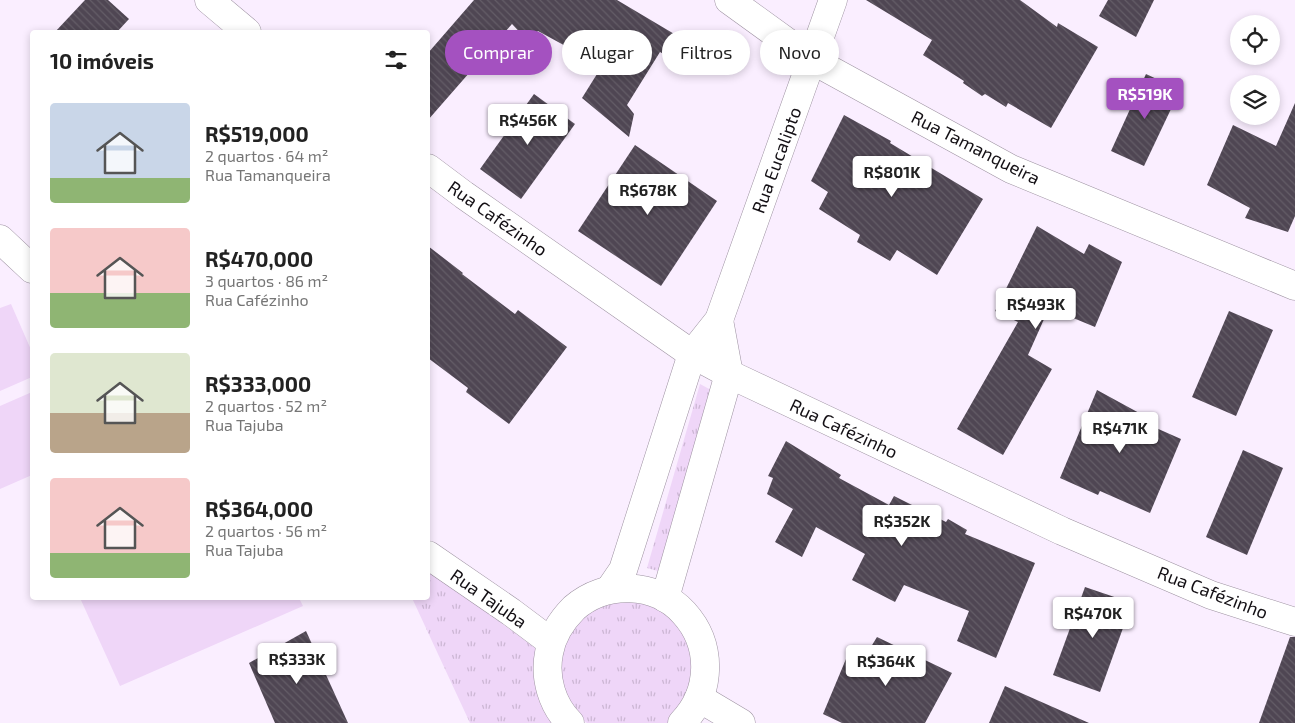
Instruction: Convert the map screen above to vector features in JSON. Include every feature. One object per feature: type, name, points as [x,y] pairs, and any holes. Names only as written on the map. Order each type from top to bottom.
[{"type":"street","points":[[209,0],[245,30]]},
{"type":"street","name":"Rua Tamanqueira","points":[[729,0],[770,30]]},
{"type":"street","name":"Rua Eucalipto","points":[[822,30],[833,0]]},
{"type":"street","name":"Rua Eucalipto","points":[[692,354],[719,320],[807,75]]},
{"type":"street","name":"Rua Tamanqueira","points":[[839,75],[1011,169],[1295,286]]},
{"type":"street","name":"Rua Cafézinho","points":[[430,170],[692,354],[729,374],[1062,530],[1211,594],[1295,622]]},
{"type":"street","points":[[0,239],[30,267]]},
{"type":"street","points":[[665,598],[729,374],[719,320]]},
{"type":"street","points":[[610,589],[623,570],[692,354]]},
{"type":"street","name":"Rua Tajuba","points":[[430,556],[551,642]]},
{"type":"street","points":[[569,723],[556,704],[549,685],[547,663],[551,642],[564,618],[584,600],[610,589],[629,587],[647,590],[665,598],[683,612],[697,631],[704,653],[706,676],[699,698],[690,715],[682,723]]},
{"type":"street","points":[[699,698],[742,723]]},
{"type":"green space","points":[[11,304],[30,347],[30,378],[0,391],[0,308]]},
{"type":"green space","points":[[700,384],[713,391],[658,571],[647,568]]},
{"type":"green space","points":[[30,393],[30,476],[0,489],[0,406]]},
{"type":"green space","points":[[430,570],[539,651],[553,723],[470,723],[413,600],[430,600]]},
{"type":"green space","points":[[626,597],[666,611],[691,646],[695,685],[675,718],[667,723],[587,723],[575,713],[565,697],[558,676],[560,655],[566,636],[591,606]]},
{"type":"green space","points":[[81,600],[300,600],[303,606],[120,686]]},
{"type":"building","points":[[85,0],[108,0],[129,19],[119,30],[57,30]]},
{"type":"building","points":[[474,0],[617,0],[667,30],[662,30],[662,53],[660,52],[652,65],[652,30],[562,30],[562,44],[552,39],[552,30],[518,30],[512,24],[507,30],[448,30]]},
{"type":"building","points":[[866,0],[1020,0],[1057,27],[1058,23],[1098,47],[1051,128],[1008,103],[1006,107],[985,94],[982,96],[963,83],[964,81],[923,55],[932,40]]},
{"type":"building","points":[[1108,0],[1154,0],[1136,37],[1099,16]]},
{"type":"building","points":[[445,33],[445,75],[467,75],[430,118],[430,51]]},
{"type":"building","points":[[1146,74],[1180,90],[1144,166],[1111,151]]},
{"type":"building","points":[[596,75],[646,75],[627,105],[634,114],[629,137],[582,98]]},
{"type":"building","points":[[534,94],[575,124],[521,199],[480,169]]},
{"type":"building","points":[[1295,103],[1295,216],[1288,232],[1245,218],[1250,208],[1207,185],[1233,125],[1276,146]]},
{"type":"building","points":[[844,115],[891,141],[890,143],[983,199],[937,275],[897,250],[890,261],[857,242],[860,235],[819,209],[828,192],[811,181]]},
{"type":"building","points":[[635,145],[717,201],[661,286],[578,231]]},
{"type":"building","points":[[1037,226],[1084,254],[1089,244],[1122,262],[1095,327],[1049,308],[1028,355],[1052,369],[1003,455],[957,429],[1018,322],[995,311]]},
{"type":"building","points":[[430,248],[515,314],[518,310],[567,347],[509,424],[466,392],[468,388],[430,360]]},
{"type":"building","points":[[1229,311],[1273,330],[1236,416],[1192,397]]},
{"type":"building","points":[[1097,390],[1141,414],[1138,420],[1181,439],[1150,513],[1100,491],[1098,495],[1060,478]]},
{"type":"building","points":[[786,441],[841,475],[839,478],[889,505],[894,496],[946,522],[948,519],[967,530],[965,534],[1035,563],[996,658],[957,641],[969,611],[904,585],[895,602],[852,580],[865,554],[816,527],[802,557],[775,542],[793,509],[767,494],[773,478],[768,476]]},
{"type":"building","points":[[1243,450],[1283,468],[1247,555],[1206,537]]},
{"type":"building","points":[[1085,587],[1132,603],[1100,692],[1053,675]]},
{"type":"building","points":[[306,631],[348,723],[275,723],[249,663]]},
{"type":"building","points":[[877,637],[952,673],[925,723],[842,723],[823,714],[851,647],[866,655]]},
{"type":"building","points":[[1290,637],[1295,637],[1295,723],[1259,723]]},
{"type":"building","points":[[1005,686],[1089,723],[989,723]]}]
